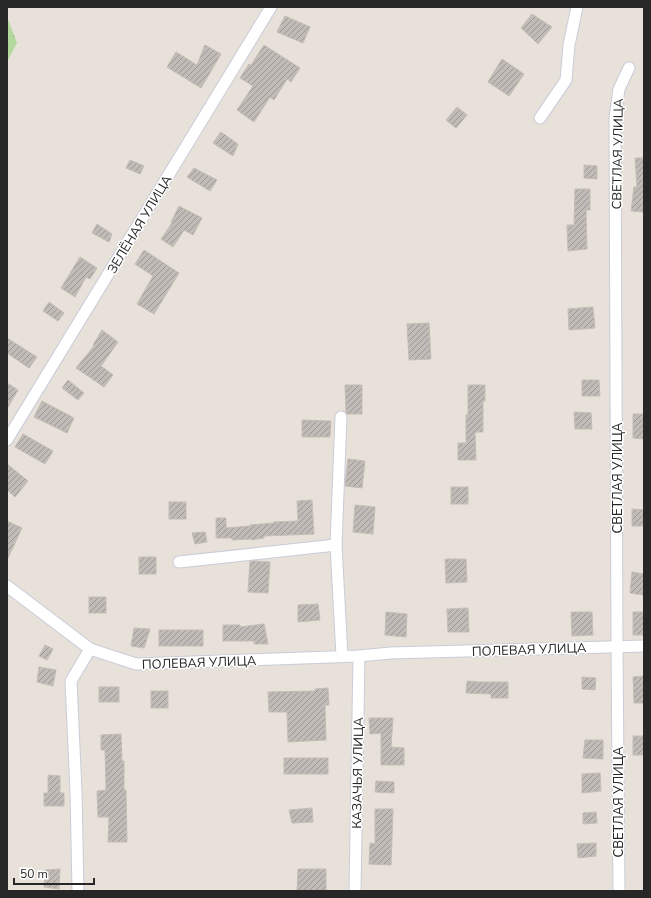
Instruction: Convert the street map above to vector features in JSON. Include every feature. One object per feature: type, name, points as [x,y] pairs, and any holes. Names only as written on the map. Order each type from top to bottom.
[{"type":"street","name":"ЗЕЛЁНАЯ УЛИЦА","points":[[7,440],[271,7]]},
{"type":"street","points":[[540,118],[566,80],[569,45],[577,7]]},
{"type":"street","name":"СВЕТЛАЯ УЛИЦА","points":[[619,891],[615,118],[619,90],[629,68]]},
{"type":"street","points":[[341,417],[336,545],[342,656]]},
{"type":"street","points":[[179,562],[336,545]]},
{"type":"street","name":"ПОЛЕВАЯ УЛИЦА","points":[[7,586],[90,649],[136,664],[359,656],[391,653],[644,646]]},
{"type":"street","points":[[78,891],[76,792],[71,681],[90,649]]},
{"type":"street","name":"КАЗАЧЬЯ УЛИЦА","points":[[355,891],[359,656]]},
{"type":"green space","points":[[7,17],[17,43],[7,62]]},
{"type":"building","points":[[532,14],[552,27],[538,44],[521,28]]},
{"type":"building","points":[[285,16],[310,27],[303,43],[277,32]]},
{"type":"building","points":[[205,45],[221,54],[201,88],[167,67],[176,52],[197,65]]},
{"type":"building","points":[[264,45],[300,68],[291,82],[287,79],[274,100],[270,97],[254,122],[237,110],[253,86],[240,78],[249,64],[251,65]]},
{"type":"building","points":[[502,59],[524,74],[509,96],[488,82]]},
{"type":"building","points":[[457,107],[467,115],[456,128],[446,120]]},
{"type":"building","points":[[221,132],[238,144],[233,156],[213,143]]},
{"type":"building","points":[[635,158],[644,158],[644,212],[631,211],[634,187],[637,187]]},
{"type":"building","points":[[130,160],[144,166],[140,174],[126,168]]},
{"type":"building","points":[[584,165],[597,166],[597,179],[584,178]]},
{"type":"building","points":[[194,168],[217,180],[210,191],[187,177]]},
{"type":"building","points":[[575,189],[590,189],[590,210],[586,210],[587,249],[568,251],[567,225],[574,225]]},
{"type":"building","points":[[179,206],[202,218],[193,235],[184,230],[173,247],[161,239],[172,223],[171,222]]},
{"type":"building","points":[[97,224],[112,234],[109,242],[92,233]]},
{"type":"building","points":[[144,250],[179,273],[154,314],[137,304],[153,276],[135,264]]},
{"type":"building","points":[[80,257],[97,268],[90,279],[86,277],[75,297],[61,288]]},
{"type":"building","points":[[49,302],[64,313],[58,321],[43,311]]},
{"type":"building","points":[[593,307],[595,328],[569,330],[568,309]]},
{"type":"building","points":[[429,323],[431,359],[409,360],[407,324]]},
{"type":"building","points":[[102,330],[118,342],[101,366],[113,375],[104,387],[76,368],[94,346],[93,345]]},
{"type":"building","points":[[7,338],[37,357],[29,368],[7,353]]},
{"type":"building","points":[[68,380],[84,393],[78,400],[62,388]]},
{"type":"building","points":[[582,380],[599,380],[600,396],[582,396]]},
{"type":"building","points":[[7,383],[18,390],[7,409]]},
{"type":"building","points":[[345,385],[362,385],[362,414],[347,414]]},
{"type":"building","points":[[468,385],[485,385],[485,401],[483,401],[483,432],[475,432],[476,460],[458,460],[458,443],[466,443]]},
{"type":"building","points":[[42,401],[74,418],[67,433],[34,417]]},
{"type":"building","points":[[574,412],[591,413],[592,429],[575,429]]},
{"type":"building","points":[[633,414],[644,414],[644,439],[633,438]]},
{"type":"building","points":[[302,420],[331,421],[330,437],[302,437]]},
{"type":"building","points":[[23,434],[53,451],[45,464],[15,447]]},
{"type":"building","points":[[348,459],[365,461],[362,488],[345,486]]},
{"type":"building","points":[[7,464],[28,481],[15,497],[7,490]]},
{"type":"building","points":[[451,487],[468,487],[468,504],[451,504]]},
{"type":"building","points":[[312,500],[314,534],[264,536],[264,538],[251,540],[216,538],[216,518],[226,518],[226,528],[274,522],[298,521],[297,501]]},
{"type":"building","points":[[169,502],[186,502],[186,519],[169,519]]},
{"type":"building","points":[[355,505],[375,507],[373,534],[353,532]]},
{"type":"building","points":[[632,509],[644,510],[644,526],[632,526]]},
{"type":"building","points":[[7,521],[22,528],[7,560]]},
{"type":"building","points":[[205,532],[207,542],[195,544],[192,533]]},
{"type":"building","points":[[139,557],[156,557],[156,574],[139,574]]},
{"type":"building","points":[[445,559],[466,559],[467,582],[446,583]]},
{"type":"building","points":[[250,561],[270,562],[268,593],[248,592]]},
{"type":"building","points":[[632,572],[644,574],[644,595],[630,593]]},
{"type":"building","points":[[89,597],[106,597],[106,613],[89,613]]},
{"type":"building","points":[[318,604],[320,620],[298,622],[298,605]]},
{"type":"building","points":[[468,608],[469,632],[448,632],[447,609]]},
{"type":"building","points":[[386,612],[407,614],[406,637],[385,635]]},
{"type":"building","points":[[571,612],[592,612],[593,635],[572,636]]},
{"type":"building","points":[[633,612],[644,612],[644,635],[633,635]]},
{"type":"building","points":[[264,624],[268,644],[254,644],[254,641],[223,641],[223,625],[240,625],[240,627]]},
{"type":"building","points":[[134,628],[150,629],[144,648],[131,646]]},
{"type":"building","points":[[159,630],[203,630],[203,646],[159,646]]},
{"type":"building","points":[[45,645],[53,649],[47,660],[39,656]]},
{"type":"building","points":[[39,667],[56,670],[53,686],[37,682]]},
{"type":"building","points":[[644,676],[644,703],[634,703],[633,677]]},
{"type":"building","points":[[582,677],[596,678],[595,690],[582,689]]},
{"type":"building","points":[[467,681],[508,682],[508,698],[491,698],[491,694],[466,693]]},
{"type":"building","points":[[99,687],[119,687],[119,702],[99,702]]},
{"type":"building","points":[[328,688],[329,705],[325,705],[326,740],[288,742],[287,712],[269,712],[268,692],[315,691],[315,689]]},
{"type":"building","points":[[151,691],[168,691],[168,708],[151,708]]},
{"type":"building","points":[[369,718],[393,718],[391,747],[404,748],[404,765],[381,765],[381,733],[370,734]]},
{"type":"building","points":[[121,734],[122,761],[124,761],[124,790],[126,790],[127,842],[108,842],[109,817],[98,817],[97,791],[106,790],[105,750],[101,750],[101,735]]},
{"type":"building","points":[[633,736],[644,736],[644,755],[633,755]]},
{"type":"building","points":[[585,740],[603,740],[603,759],[583,758]]},
{"type":"building","points":[[284,758],[328,758],[328,774],[284,774]]},
{"type":"building","points":[[600,773],[601,791],[582,793],[582,774]]},
{"type":"building","points":[[48,775],[60,776],[60,793],[64,793],[64,806],[44,806],[44,793],[48,793]]},
{"type":"building","points":[[376,781],[394,782],[394,793],[375,792]]},
{"type":"building","points":[[312,808],[313,822],[292,823],[289,810]]},
{"type":"building","points":[[375,809],[393,809],[391,865],[369,864],[370,843],[375,844]]},
{"type":"building","points":[[596,812],[597,823],[583,824],[583,813]]},
{"type":"building","points":[[596,843],[596,856],[578,858],[577,844]]},
{"type":"building","points":[[60,869],[59,889],[44,887],[45,870]]},
{"type":"building","points":[[298,869],[326,869],[326,891],[297,891]]}]
